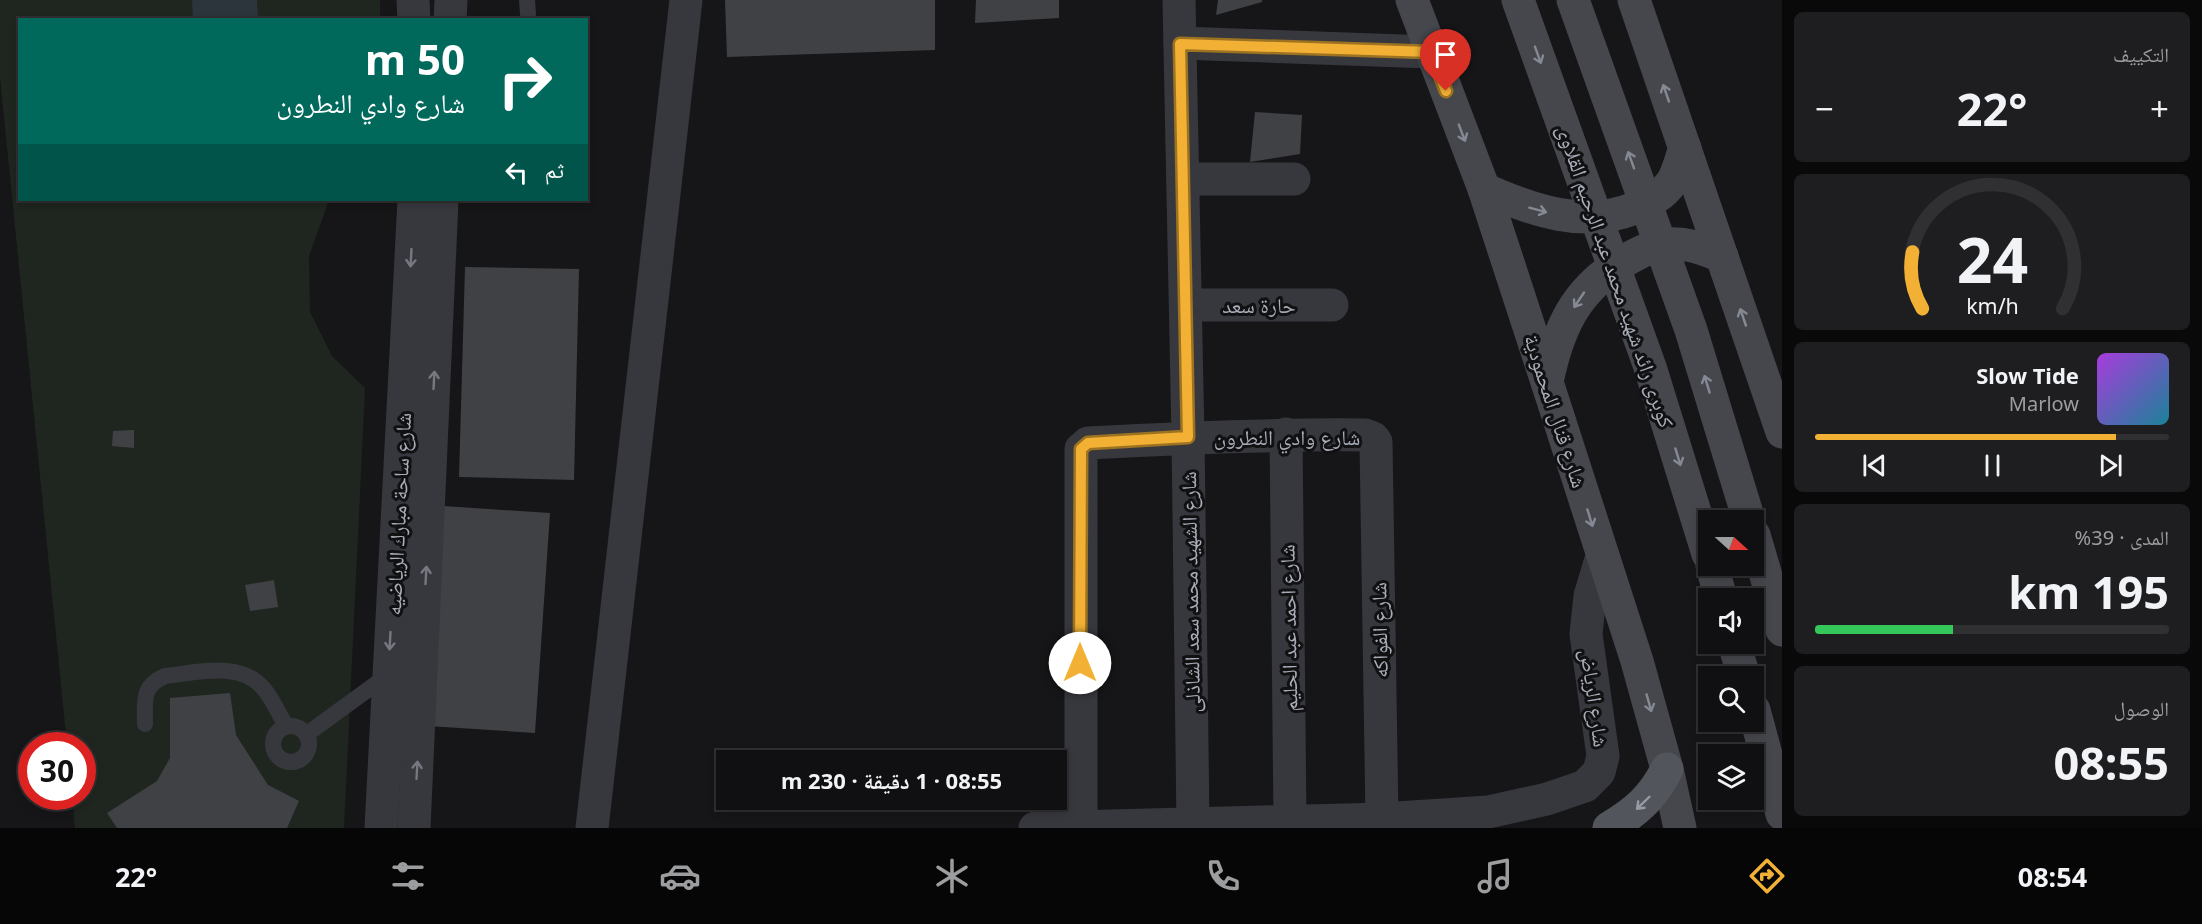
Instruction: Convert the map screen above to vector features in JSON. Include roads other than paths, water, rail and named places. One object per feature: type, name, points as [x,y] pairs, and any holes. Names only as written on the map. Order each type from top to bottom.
[{"type":"main road","points":[[1609,828],[1641,806],[1657,789],[1667,769]]},
{"type":"street","points":[[413,0],[414,18]]},
{"type":"street","points":[[450,18],[451,0]]},
{"type":"street","points":[[592,828],[686,0]]},
{"type":"street","name":"شارع الشهيد محمد سعد الشاذلى","points":[[1179,0],[1186,305],[1193,824]]},
{"type":"street","name":"شارع قنال المحمودية","points":[[1412,0],[1484,189],[1547,382],[1637,662],[1667,769],[1680,828]]},
{"type":"street","name":"كوبرى رائد شهيد محمد عبد الرحيم القلاوى","points":[[1518,0],[1650,366],[1698,522]]},
{"type":"street","points":[[1573,0],[1691,330],[1746,510]]},
{"type":"street","points":[[1634,0],[1782,432]]},
{"type":"street","points":[[1180,44],[1431,52]]},
{"type":"street","points":[[1484,189],[1521,206],[1553,214],[1585,218],[1618,215],[1655,200],[1672,181],[1685,148]]},
{"type":"street","points":[[1183,179],[1294,179]]},
{"type":"street","name":"شارع ساحة مبارك الرياضيه","points":[[381,828],[414,201]]},
{"type":"street","name":"شارع ساحة مبارك الرياضيه","points":[[414,828],[442,201]]},
{"type":"street","points":[[1547,382],[1566,319],[1585,292],[1609,270],[1637,253],[1668,244],[1693,246],[1722,256]]},
{"type":"street","name":"حارة سعد","points":[[1186,305],[1332,305]]},
{"type":"street","name":"شارع وادي النطرون","points":[[1081,826],[1080,452],[1083,446],[1088,443],[1188,437],[1286,434],[1365,435],[1376,442]]},
{"type":"street","name":"شارع احمد عبد الحليم","points":[[1286,434],[1290,822]]},
{"type":"street","name":"شارع الفواكه","points":[[1376,442],[1382,819]]},
{"type":"street","name":"شارع الرياض","points":[[1035,828],[1290,822],[1458,815],[1518,806],[1575,790],[1593,780],[1599,772],[1603,756],[1586,634],[1590,596],[1602,556]]},
{"type":"street","points":[[1764,569],[1782,630]]},
{"type":"street","points":[[1760,732],[1782,814]]},
{"type":"lane","points":[[145,724],[146,692],[157,679],[165,676],[218,670],[243,674],[263,688],[286,726]]},
{"type":"lane","points":[[307,734],[388,675]]},
{"type":"lane","points":[[294,725],[302,728],[307,734],[309,749],[304,756],[291,762],[277,756],[272,742],[274,735],[286,726],[294,725]]}]
